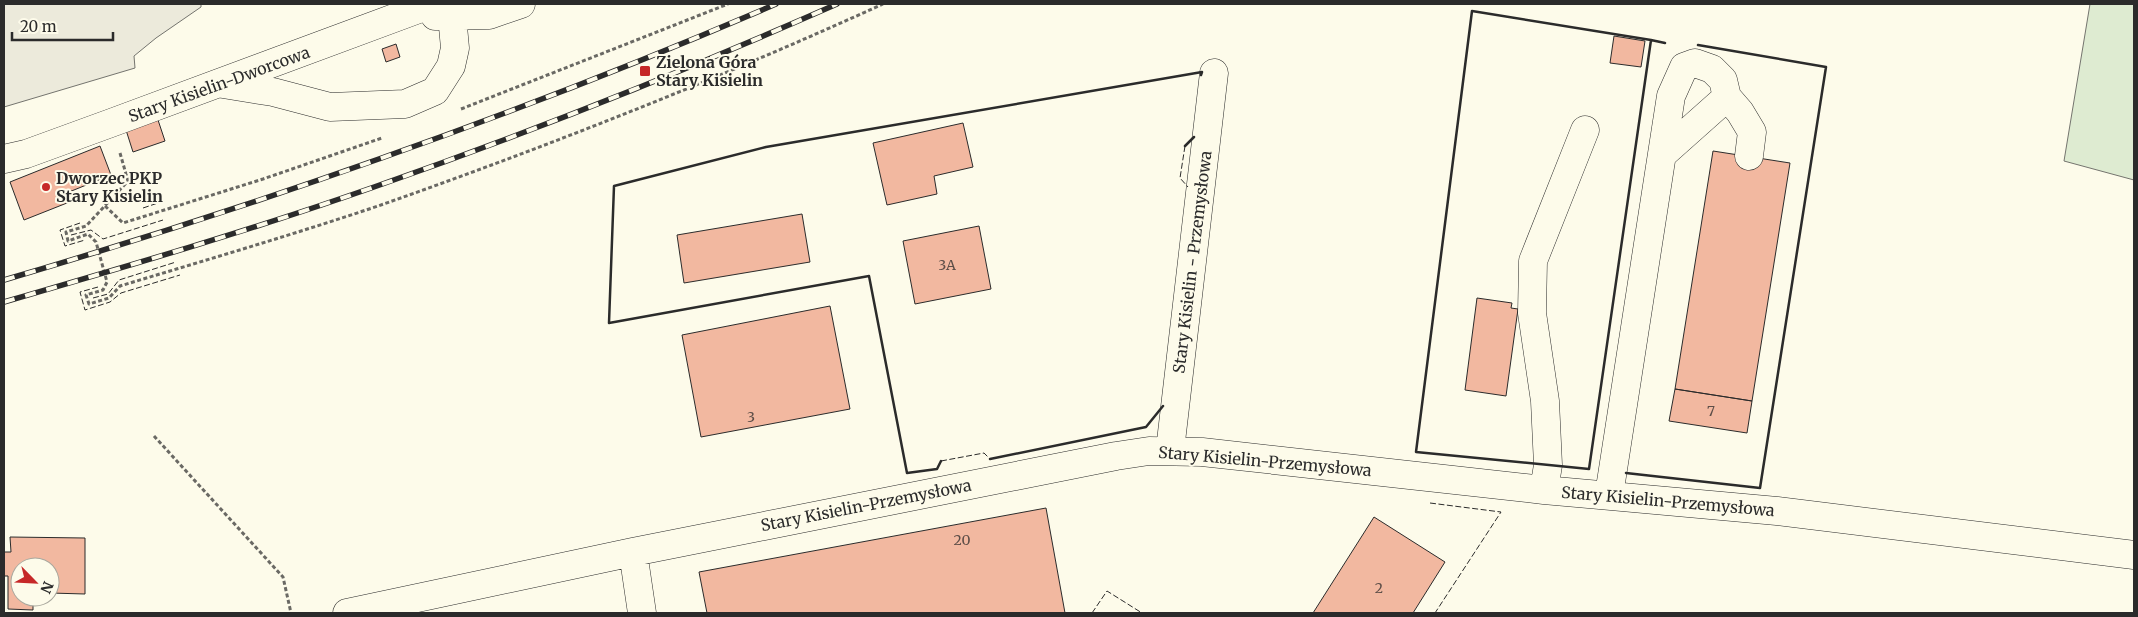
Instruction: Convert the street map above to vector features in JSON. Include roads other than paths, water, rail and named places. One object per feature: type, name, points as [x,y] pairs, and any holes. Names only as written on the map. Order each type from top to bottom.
[{"type":"street","name":"Stary Kisielin-Dworcowa","points":[[4,159],[26,154],[401,16],[442,10],[489,15],[521,4]]},
{"type":"street","points":[[218,84],[273,92],[330,107],[405,104],[436,91],[451,66],[455,48],[442,10]]},
{"type":"street","points":[[1609,495],[1671,96],[1684,67],[1695,63],[1712,69],[1723,80],[1727,97],[1740,112],[1752,132],[1749,156]]},
{"type":"street","name":"Stary Kisielin - Przemysłowa","points":[[1170,450],[1214,73]]},
{"type":"street","points":[[1663,154],[1727,97]]},
{"type":"street","points":[[1544,490],[1548,465],[1545,401],[1532,313],[1533,261],[1585,130]]},
{"type":"street","name":"Stary Kisielin-Przemysłowa","points":[[347,613],[633,552],[1116,456],[1170,450],[1544,490],[1787,512],[2134,555]]},
{"type":"street","points":[[633,552],[642,613]]},
{"type":"railway","points":[[4,280],[200,220],[394,154],[586,82],[776,4]]},
{"type":"railway","points":[[4,302],[236,233],[433,166],[607,100],[837,4]]},
{"type":"place","name":"Zielona Góra Stary Kisielin","points":[[645,71]]},
{"type":"place","name":"Dworzec PKP Stary Kisielin","points":[[46,187]]}]
